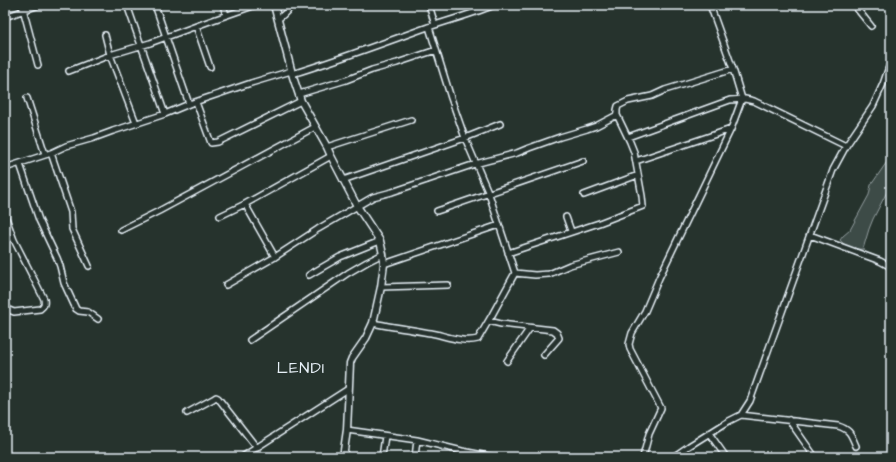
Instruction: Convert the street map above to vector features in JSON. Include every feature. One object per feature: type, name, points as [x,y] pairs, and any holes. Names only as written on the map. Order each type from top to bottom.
[{"type":"main road","points":[[274,5],[291,72],[301,101],[343,180],[380,240],[383,254],[384,264],[381,287],[373,324],[350,363],[347,430],[343,457]]},
{"type":"street","points":[[5,17],[23,8],[39,5]]},
{"type":"street","points":[[128,5],[165,114]]},
{"type":"street","points":[[155,5],[189,104]]},
{"type":"street","points":[[223,5],[226,15]]},
{"type":"street","points":[[69,71],[110,55],[141,46],[256,5]]},
{"type":"street","points":[[278,20],[293,5]]},
{"type":"street","points":[[428,5],[435,25]]},
{"type":"street","points":[[5,168],[51,153],[66,146],[98,137],[165,114],[189,104],[251,83],[344,57],[494,5]]},
{"type":"street","points":[[643,457],[649,434],[661,408],[630,349],[630,339],[645,311],[658,278],[731,129],[742,99],[710,5]]},
{"type":"street","points":[[854,5],[871,26]]},
{"type":"street","points":[[23,8],[38,64]]},
{"type":"street","points":[[196,26],[210,67]]},
{"type":"street","points":[[373,324],[470,340],[478,339],[515,273],[489,194],[475,164],[451,98],[429,27]]},
{"type":"street","points":[[105,35],[110,55],[136,123]]},
{"type":"street","points":[[299,94],[436,50]]},
{"type":"street","points":[[741,415],[752,396],[833,170],[846,146],[875,101],[891,61]]},
{"type":"street","points":[[508,253],[599,223],[643,206],[634,152],[617,115],[618,106],[628,101],[652,96],[665,90],[733,69]]},
{"type":"street","points":[[26,98],[45,154]]},
{"type":"street","points":[[628,137],[730,100],[742,99],[754,101],[846,146]]},
{"type":"street","points":[[196,102],[210,143],[218,142],[301,101]]},
{"type":"street","points":[[226,285],[373,197],[475,164],[517,153],[560,137],[591,128],[617,115]]},
{"type":"street","points":[[326,146],[411,120]]},
{"type":"street","points":[[343,180],[465,138],[500,124]]},
{"type":"street","points":[[121,230],[164,209],[315,127]]},
{"type":"street","points":[[636,161],[731,129]]},
{"type":"street","points":[[51,153],[71,212],[72,229],[89,266]]},
{"type":"street","points":[[220,216],[245,204],[331,156]]},
{"type":"street","points":[[437,211],[583,161]]},
{"type":"street","points":[[20,164],[39,220],[59,262],[64,282],[76,309],[79,311],[88,312],[98,319]]},
{"type":"street","points":[[584,195],[638,175]]},
{"type":"street","points":[[245,204],[275,257]]},
{"type":"street","points":[[5,215],[14,240],[44,299],[43,307],[14,312],[9,310],[5,304]]},
{"type":"street","points":[[566,217],[571,231]]},
{"type":"street","points":[[384,264],[499,225]]},
{"type":"street","points":[[810,235],[880,261],[891,267]]},
{"type":"street","points":[[309,275],[340,257],[380,240]]},
{"type":"street","points":[[515,273],[535,275],[549,274],[570,265],[619,252]]},
{"type":"street","points":[[250,340],[348,273],[383,254]]},
{"type":"street","points":[[381,287],[448,286]]},
{"type":"street","points":[[489,321],[501,324],[553,330],[557,333],[559,338],[544,355]]},
{"type":"street","points":[[507,361],[530,328]]},
{"type":"street","points":[[242,457],[348,388]]},
{"type":"street","points":[[188,413],[216,397],[218,398],[257,448]]},
{"type":"street","points":[[673,457],[682,455],[689,446],[729,420],[741,415],[838,426],[848,430],[856,446]]},
{"type":"street","points":[[789,420],[814,457]]},
{"type":"street","points":[[347,430],[417,440],[493,457]]},
{"type":"street","points":[[709,433],[726,457]]},
{"type":"street","points":[[382,457],[385,436]]},
{"type":"street","points":[[415,457],[417,440]]},
{"type":"shaded area","points":[[891,156],[891,184],[873,219],[863,249],[847,246],[840,240],[850,230],[869,195],[871,185]]},
{"type":"district","name":"LENDI","points":[[301,367]]}]
